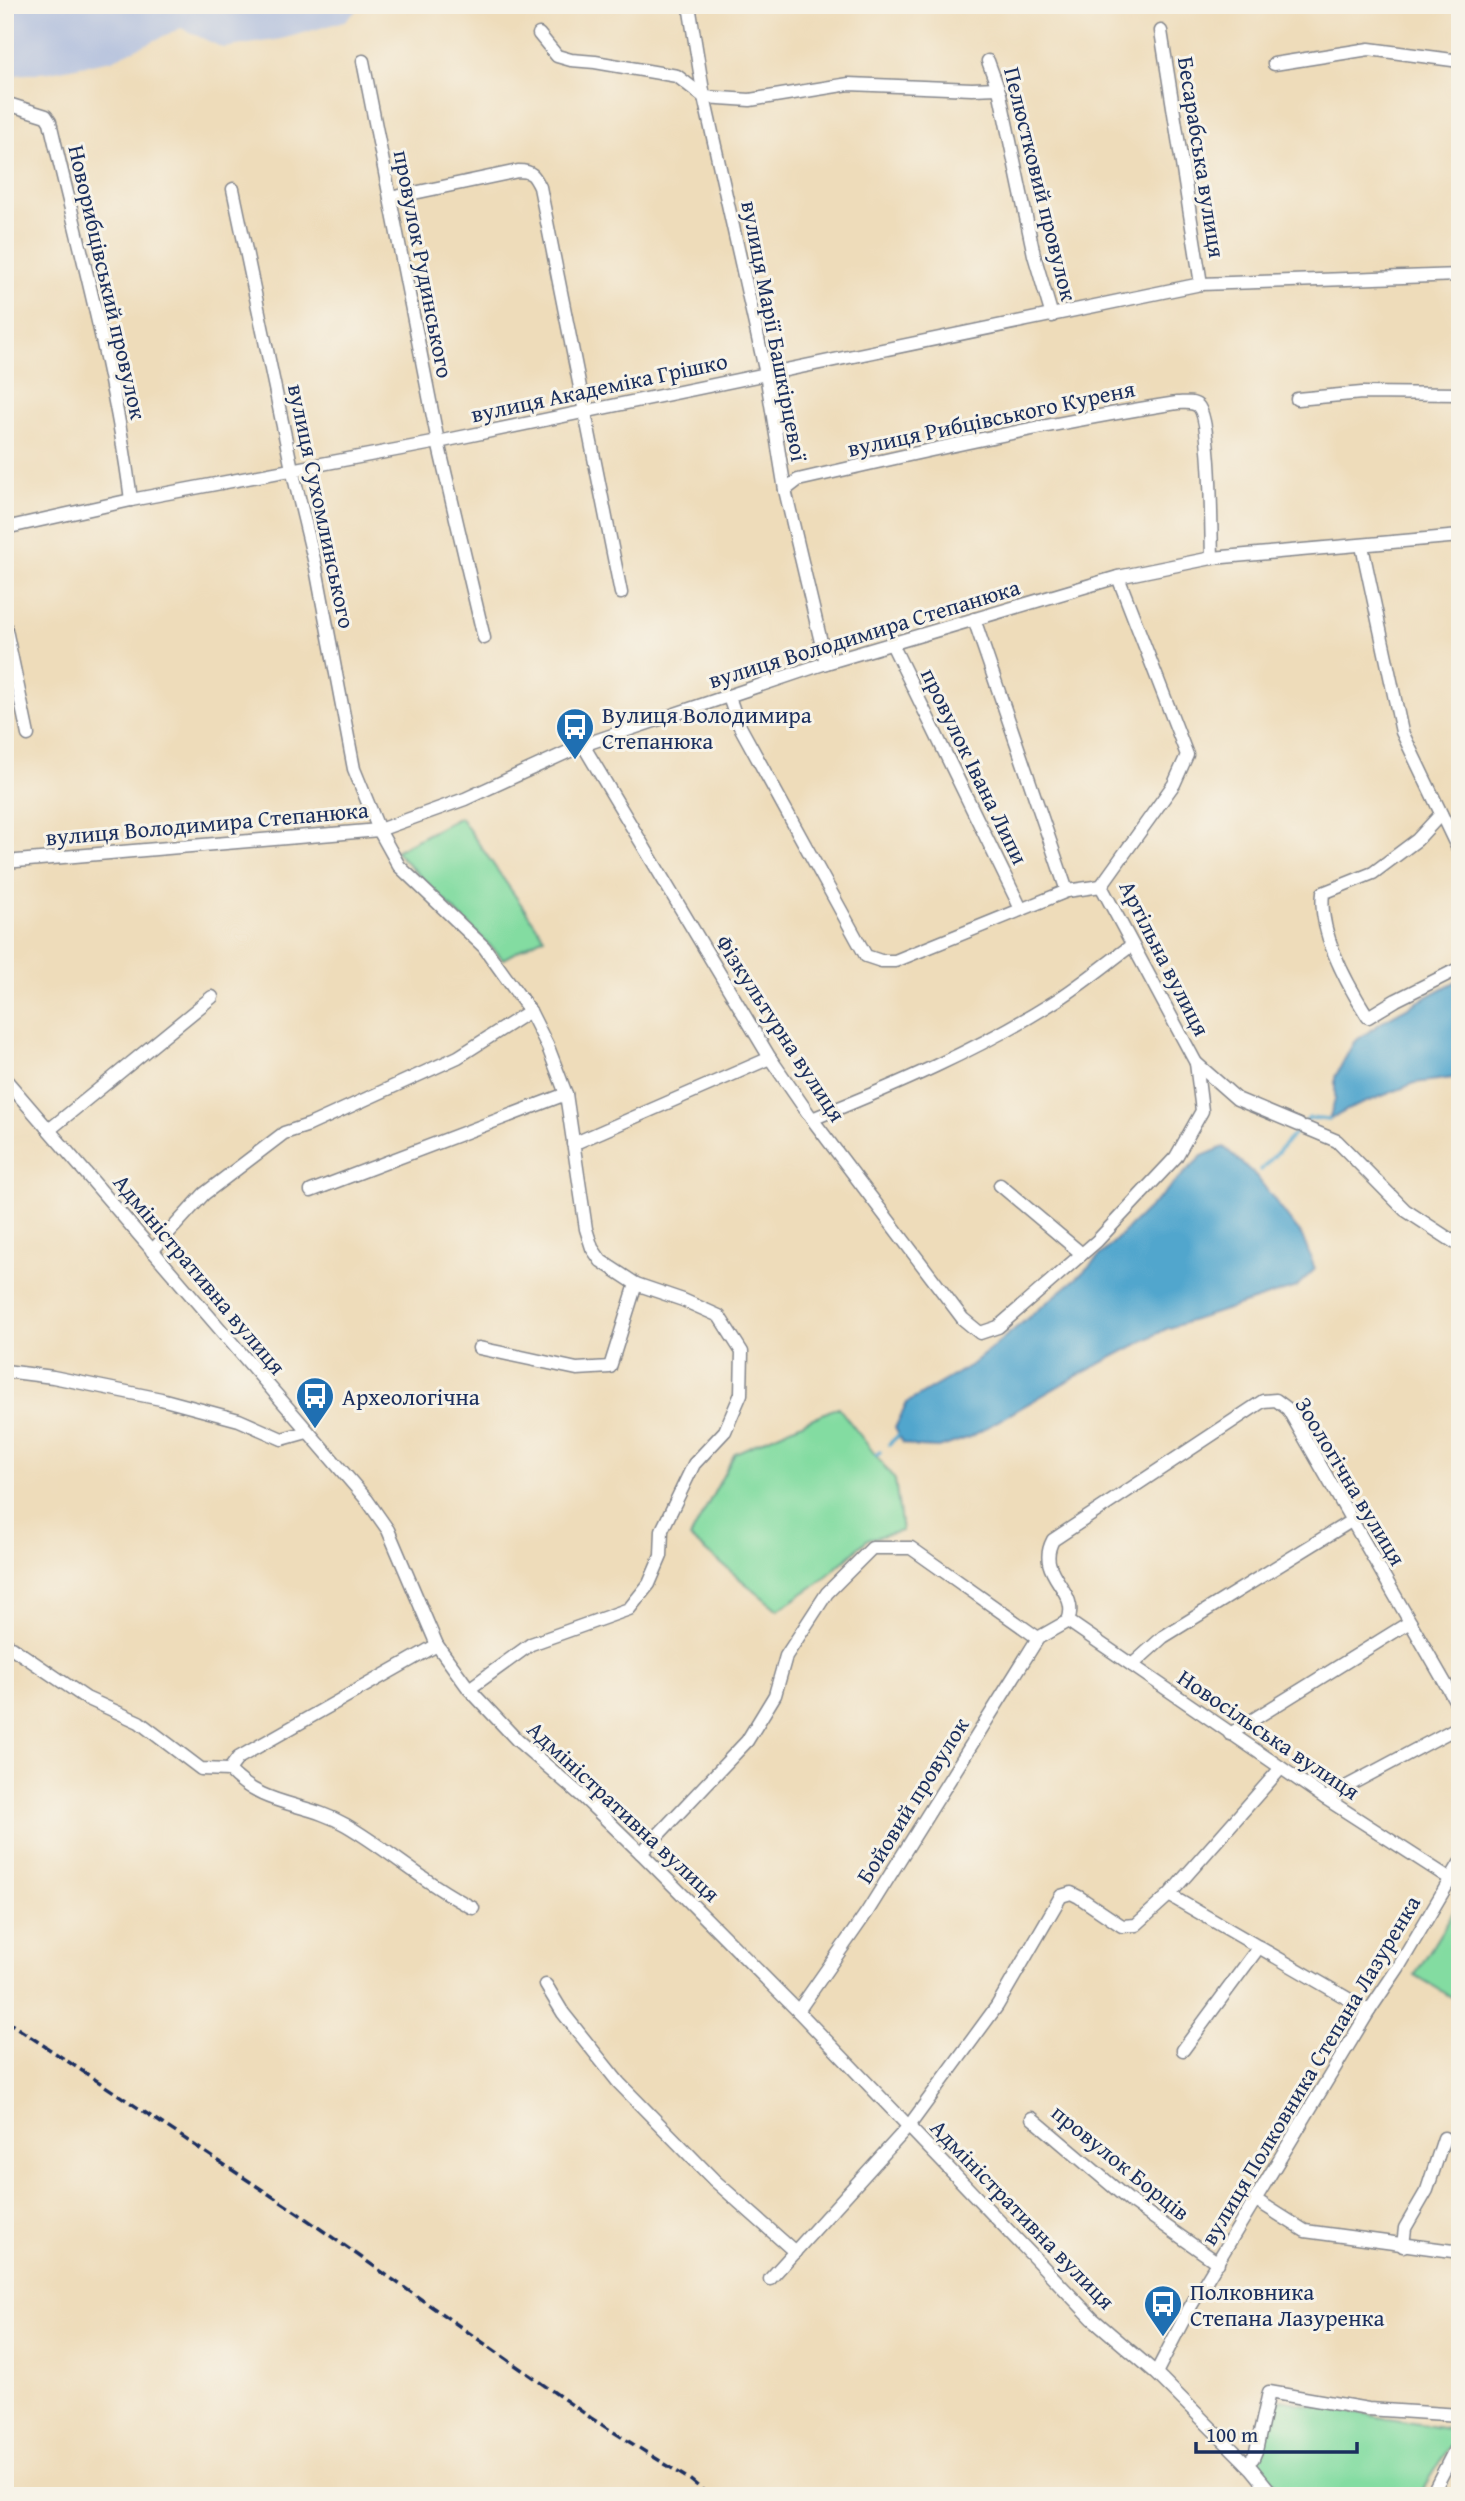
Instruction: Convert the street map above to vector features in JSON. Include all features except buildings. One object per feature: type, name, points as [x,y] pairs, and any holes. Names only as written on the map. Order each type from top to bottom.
[{"type":"street","name":"вулиця Марії Башкірцевої","points":[[690,5],[704,97],[766,374],[785,490],[826,663]]},
{"type":"street","name":"Бесарабська вулиця","points":[[1161,31],[1201,284],[1460,275]]},
{"type":"street","points":[[539,34],[557,55],[571,61],[595,62],[677,76],[704,97],[751,100],[858,84],[998,88]]},
{"type":"street","points":[[1274,64],[1369,49],[1460,61]]},
{"type":"street","name":"провулок Рудинського","points":[[363,61],[438,442],[484,638]]},
{"type":"street","name":"Пелюстковий провулок","points":[[988,61],[998,88],[1034,255],[1052,316]]},
{"type":"street","name":"Новорибцівський провулок","points":[[5,103],[46,116],[50,122],[104,357],[126,461],[131,500]]},
{"type":"street","points":[[390,198],[518,172],[530,171],[535,176],[540,187],[621,593]]},
{"type":"street","name":"вулиця Сухомлинського","points":[[233,189],[292,469],[316,568],[354,769],[379,830],[399,866],[484,947],[530,1011],[548,1047],[566,1094],[586,1229],[592,1248],[601,1261],[636,1284],[719,1316],[742,1352],[741,1394],[725,1431],[694,1464],[662,1530],[661,1556],[649,1584],[629,1609],[531,1644],[469,1689]]},
{"type":"street","name":"вулиця Академіка Грішко","points":[[5,528],[131,500],[438,442],[1201,284]]},
{"type":"street","points":[[1297,399],[1362,393],[1460,394]]},
{"type":"street","name":"вулиця Рибцівського Куреня","points":[[785,490],[798,480],[1065,421],[1177,403],[1192,403],[1199,407],[1203,415],[1208,454],[1212,558]]},
{"type":"street","name":"вулиця Володимира Степанюка","points":[[5,862],[379,830],[465,799],[583,746],[891,642],[1118,577],[1212,558],[1460,536]]},
{"type":"street","points":[[1362,546],[1402,732],[1460,853]]},
{"type":"street","name":"Артільна вулиця","points":[[1118,577],[1187,755],[1174,784],[1101,886],[1196,1063],[1237,1099],[1337,1141],[1405,1210],[1460,1246]]},
{"type":"street","points":[[974,619],[1068,891]]},
{"type":"street","points":[[5,625],[28,735]]},
{"type":"street","name":"провулок Івана Липи","points":[[891,642],[1021,909]]},
{"type":"street","points":[[729,697],[738,723],[866,956],[881,961],[895,961],[1068,891],[1101,886]]},
{"type":"street","name":"Фізкультурна вулиця","points":[[583,746],[770,1058],[812,1119],[963,1319],[980,1333],[998,1326],[1082,1254]]},
{"type":"street","points":[[1441,814],[1417,840],[1373,873],[1323,893],[1321,909],[1331,944],[1368,1017],[1460,968]]},
{"type":"street","points":[[812,1119],[889,1088],[990,1037],[1054,1002],[1132,945]]},
{"type":"street","points":[[49,1129],[212,997]]},
{"type":"street","points":[[152,1251],[204,1194],[284,1133],[309,1125],[458,1057],[530,1011]]},
{"type":"street","points":[[573,1143],[770,1058]]},
{"type":"street","points":[[1000,1185],[1082,1254],[1176,1157],[1202,1111],[1196,1063]]},
{"type":"street","name":"Адміністративна вулиця","points":[[5,1079],[367,1500],[387,1530],[437,1645],[469,1689],[517,1740],[583,1797],[641,1853],[798,2011],[1093,2319],[1156,2373],[1245,2463],[1273,2496]]},
{"type":"street","points":[[311,1191],[566,1094]]},
{"type":"street","points":[[479,1348],[576,1368],[610,1367],[636,1284]]},
{"type":"street","points":[[5,1371],[53,1377],[161,1399],[239,1420],[282,1439],[307,1432]]},
{"type":"street","name":"Зоологічна вулиця","points":[[1068,1620],[1069,1602],[1051,1572],[1048,1560],[1049,1549],[1054,1540],[1063,1531],[1263,1401],[1276,1400],[1288,1409],[1460,1709]]},
{"type":"street","points":[[1132,1665],[1163,1637],[1351,1521]]},
{"type":"street","points":[[641,1853],[747,1741],[775,1695],[786,1656],[806,1625],[827,1593],[872,1548],[911,1548],[1038,1638]]},
{"type":"street","name":"Бойовий провулок","points":[[798,2011],[867,1912],[1038,1638],[1068,1620]]},
{"type":"street","name":"Новосільська вулиця","points":[[1068,1620],[1280,1768],[1449,1878]]},
{"type":"street","points":[[1230,1734],[1410,1622]]},
{"type":"street","points":[[5,1643],[86,1698],[139,1722],[201,1769],[229,1770],[256,1793],[346,1825],[424,1879],[473,1908]]},
{"type":"street","points":[[229,1770],[239,1758],[437,1645]]},
{"type":"street","points":[[1325,1798],[1460,1726]]},
{"type":"street","points":[[770,2279],[909,2126],[997,2006],[1061,1896],[1071,1893],[1079,1897],[1119,1925],[1129,1927],[1139,1923],[1169,1895],[1280,1768]]},
{"type":"street","name":"вулиця Полковника Степана Лазуренка","points":[[1156,2373],[1189,2309],[1460,1863]]},
{"type":"street","points":[[1169,1895],[1369,2011]]},
{"type":"street","points":[[1183,2050],[1259,1947]]},
{"type":"street","points":[[546,1985],[563,2013],[619,2083],[715,2180],[795,2252]]},
{"type":"street","name":"провулок Борців","points":[[1032,2118],[1130,2201],[1218,2263]]},
{"type":"street","points":[[1403,2246],[1405,2228],[1427,2190],[1444,2138]]},
{"type":"street","points":[[1256,2200],[1305,2231],[1460,2252]]},
{"type":"street","points":[[1245,2463],[1253,2458],[1256,2451],[1269,2392],[1368,2409],[1460,2415]]},
{"type":"street","points":[[1431,2496],[1460,2440]]},
{"type":"shaded area","points":[[5,5],[363,5],[345,21],[282,39],[223,48],[181,28],[112,60],[50,72],[5,76]]},
{"type":"green space","points":[[460,817],[544,937],[503,959],[395,851]]},
{"type":"green space","points":[[838,1407],[895,1480],[902,1531],[868,1539],[820,1582],[778,1610],[690,1538],[735,1453]]},
{"type":"green space","points":[[1460,1901],[1460,2002],[1415,1975]]},
{"type":"green space","points":[[1274,2399],[1459,2431],[1418,2496],[1284,2496],[1258,2465]]},
{"type":"water","points":[[1460,979],[1460,1077],[1415,1083],[1349,1109],[1329,1120],[1335,1099],[1335,1077],[1354,1042],[1388,1018]]},
{"type":"water","points":[[1224,1147],[1256,1176],[1302,1236],[1315,1269],[1296,1287],[1166,1329],[970,1437],[939,1448],[903,1443],[895,1428],[907,1403],[971,1365],[1079,1276],[1202,1156]]},
{"type":"waterway","points":[[1261,1170],[1309,1118],[1329,1120]]},
{"type":"waterway","points":[[889,1444],[899,1435]]},
{"type":"waterway","points":[[876,1455],[880,1452]]},
{"type":"railway","points":[[5,2020],[299,2214],[591,2418],[689,2479],[710,2496]]},
{"type":"place","name":"Вулиця Володимира Степанюка","points":[[575,761]]},
{"type":"place","name":"Археологічна","points":[[315,1430]]},
{"type":"place","name":"Полковника Степана Лазуренка","points":[[1163,2338]]}]
